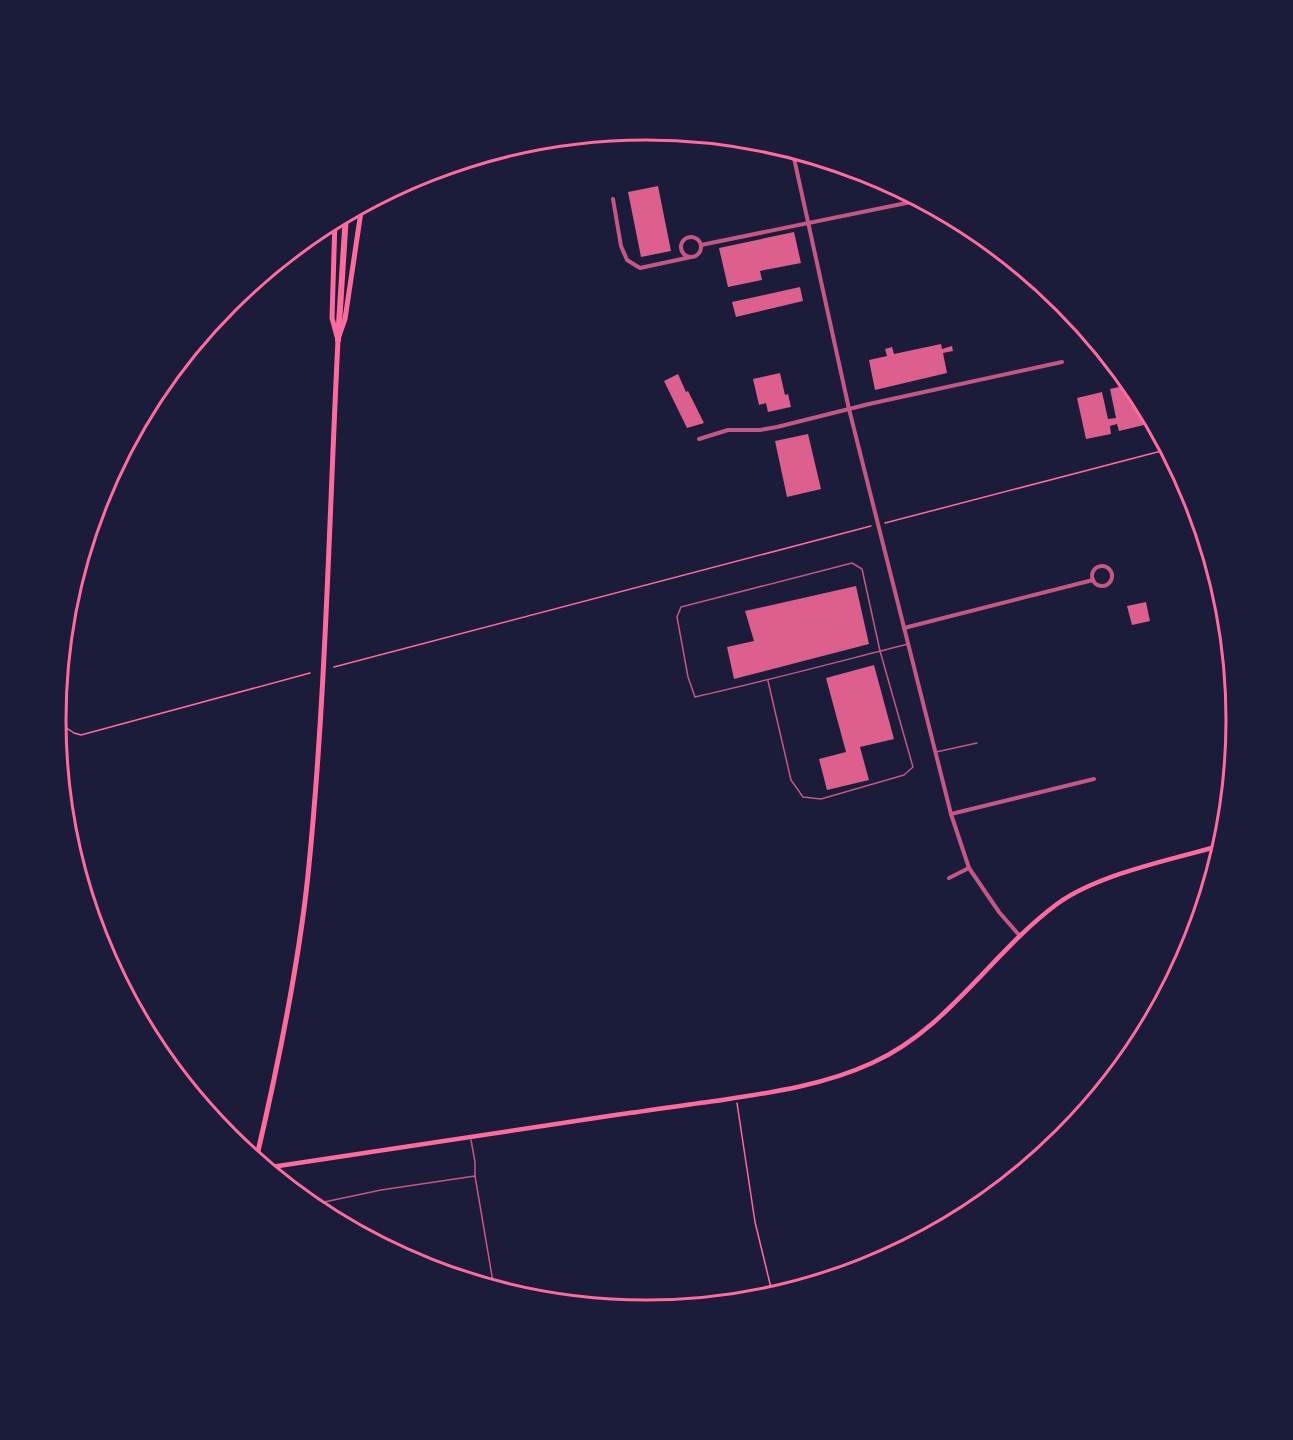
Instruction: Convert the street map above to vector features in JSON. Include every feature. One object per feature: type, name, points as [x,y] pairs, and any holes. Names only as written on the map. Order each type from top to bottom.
[{"type":"highway","points":[[338,340],[345,224]]},
{"type":"main road","points":[[338,340],[345,319],[361,215]]},
{"type":"main road","points":[[258,1150],[294,974],[308,876],[322,679],[338,340],[333,318],[334,231]]},
{"type":"main road","points":[[276,1166],[736,1098],[820,1082],[897,1052],[928,1029],[1021,936],[1058,903],[1104,880],[1212,848]]},
{"type":"street","points":[[794,158],[849,409],[951,814],[969,868],[999,912],[1021,936]]},
{"type":"street","points":[[613,199],[621,246],[627,260],[640,268],[691,257],[698,255],[701,245],[698,240],[692,238],[684,241],[681,247],[683,253],[691,257]]},
{"type":"street","points":[[701,245],[909,202]]},
{"type":"street","points":[[699,439],[728,430],[760,430],[777,427],[1062,362]]},
{"type":"street","points":[[1096,567],[1107,567],[1112,571],[1112,581],[1107,586],[1100,586],[1093,580],[1092,573],[1096,567]]},
{"type":"street","points":[[904,628],[1093,580]]},
{"type":"street","points":[[951,814],[1094,779]]},
{"type":"street","points":[[949,878],[969,868]]},
{"type":"lane","points":[[768,681],[791,780],[803,796],[821,799],[904,776],[913,767],[880,651],[862,569],[852,563],[681,607],[677,617],[688,677],[695,697],[768,681],[880,651],[908,644]]},
{"type":"lane","points":[[936,752],[977,743]]},
{"type":"lane","points":[[470,1136],[493,1280]]},
{"type":"lane","points":[[323,1202],[381,1190],[475,1176]]},
{"type":"path","points":[[334,667],[1160,451]]},
{"type":"path","points":[[66,728],[74,734],[81,735],[310,673]]},
{"type":"path","points":[[736,1098],[755,1222],[771,1287]]},
{"type":"building","points":[[658,186],[671,251],[641,257],[628,192]]},
{"type":"building","points":[[794,232],[801,263],[760,271],[762,280],[728,287],[719,248]]},
{"type":"building","points":[[800,287],[803,301],[736,317],[732,302]]},
{"type":"building","points":[[941,344],[942,349],[952,346],[953,351],[943,353],[947,373],[875,390],[869,360],[887,356],[885,349],[892,347],[894,354]]},
{"type":"building","points":[[780,373],[785,395],[788,394],[791,407],[768,412],[766,403],[759,405],[753,379]]},
{"type":"building","points":[[678,374],[704,423],[687,428],[664,381]]},
{"type":"building","points":[[1121,386],[1144,425],[1119,431],[1117,424],[1110,426],[1111,434],[1086,439],[1077,398],[1102,392],[1108,419],[1116,418],[1110,389]]},
{"type":"building","points":[[808,434],[821,489],[787,497],[775,441]]},
{"type":"building","points":[[856,586],[869,644],[734,679],[727,647],[754,641],[745,611]]},
{"type":"building","points":[[1146,602],[1150,621],[1132,625],[1127,606]]},
{"type":"building","points":[[874,665],[894,739],[860,747],[869,780],[827,790],[819,759],[846,752],[826,678]]}]
